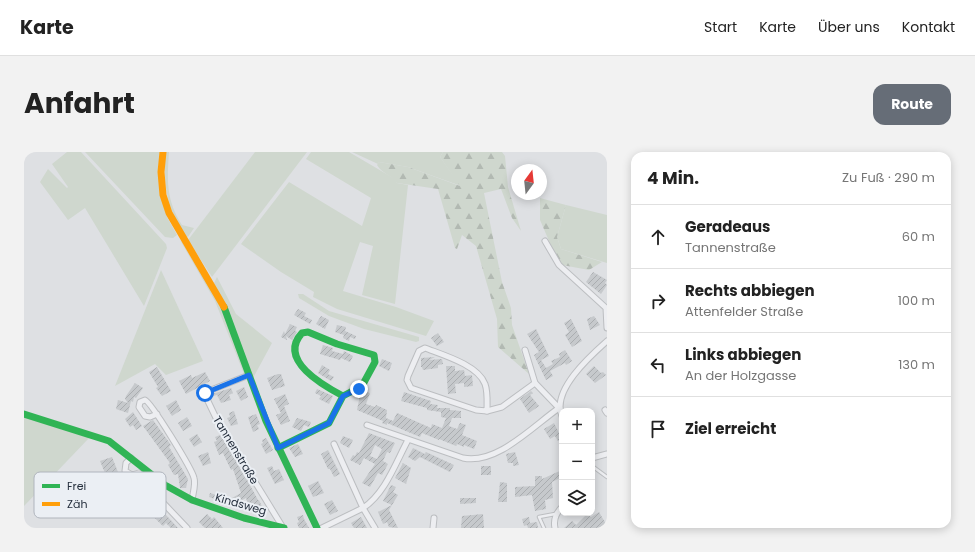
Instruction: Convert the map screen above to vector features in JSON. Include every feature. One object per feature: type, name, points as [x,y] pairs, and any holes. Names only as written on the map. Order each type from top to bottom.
[{"type":"street","points":[[163,152],[161,172],[163,195],[169,213],[224,306],[278,448],[318,528]]},
{"type":"street","points":[[545,241],[559,265],[606,308],[607,328]]},
{"type":"street","points":[[278,448],[329,423],[343,396],[362,386],[375,362],[374,355],[337,344],[308,332],[302,333],[297,338],[295,347],[301,368],[318,382],[343,396]]},
{"type":"street","points":[[367,425],[463,458],[478,459],[506,447],[559,408],[562,395],[580,367],[607,341]]},
{"type":"street","points":[[487,411],[485,384],[476,370],[426,348],[419,351],[407,380],[412,388],[476,410],[487,411],[502,407],[535,382]]},
{"type":"street","points":[[525,350],[535,382],[559,408]]},
{"type":"street","name":"Tannenstraße","points":[[249,375],[206,392],[205,395],[217,420],[283,527]]},
{"type":"street","name":"Kindsweg","points":[[24,414],[109,442],[130,458],[141,471]]},
{"type":"street","points":[[156,414],[194,479],[192,500]]},
{"type":"street","points":[[322,528],[372,502],[408,440]]},
{"type":"street","points":[[334,444],[363,508],[375,528]]},
{"type":"street","points":[[595,457],[607,454]]},
{"type":"street","points":[[127,472],[125,471],[126,463],[130,458]]},
{"type":"street","name":"Kindsweg","points":[[166,487],[192,500],[244,518],[283,527]]},
{"type":"street","points":[[166,506],[187,528]]},
{"type":"street","points":[[555,528],[554,522],[556,514],[559,510]]},
{"type":"street","points":[[433,528],[434,518]]},
{"type":"lane","points":[[595,468],[607,477]]},
{"type":"lane","points":[[544,528],[539,517],[556,514]]},
{"type":"green space","points":[[67,152],[81,152],[166,244],[167,248],[144,306],[85,208],[68,220],[40,182],[48,169],[67,188],[68,187],[52,164]]},
{"type":"green space","points":[[85,152],[160,152],[167,217],[177,235],[173,238],[165,237]]},
{"type":"green space","points":[[165,152],[169,152],[168,181],[170,199],[173,207],[182,225],[194,228],[188,237],[184,235],[173,214],[167,195]]},
{"type":"green space","points":[[255,152],[307,152],[212,277],[188,240]]},
{"type":"green space","points":[[311,152],[349,152],[395,179],[397,183],[408,185],[395,304],[362,295],[373,246],[360,242],[343,291],[396,307],[434,321],[426,336],[337,309],[313,297],[314,292],[281,272],[241,244],[289,182],[362,226],[371,198],[306,159]]},
{"type":"green space","points":[[352,152],[443,152],[440,157],[461,186],[408,167],[379,162],[378,164]]},
{"type":"green space","points":[[443,152],[502,152],[505,156],[508,187],[521,231],[512,218],[501,189],[484,193],[502,282],[511,308],[512,325],[529,374],[498,347],[497,319],[476,246],[462,235],[457,249],[455,248],[438,189],[397,183],[377,165],[379,162],[408,167],[460,186],[440,157]]},
{"type":"green space","points":[[540,200],[547,200],[566,205],[557,237],[561,249],[602,262],[589,270],[562,265],[552,248],[540,220]]},
{"type":"green space","points":[[566,205],[607,215],[607,263],[561,249],[557,237]]},
{"type":"green space","points":[[180,240],[217,300],[228,323],[245,373],[244,374],[215,301]]},
{"type":"green space","points":[[161,270],[203,361],[166,375],[155,364],[115,386]]},
{"type":"green space","points":[[217,277],[236,314],[272,343],[253,378],[214,283]]},
{"type":"green space","points":[[298,294],[303,294],[329,311],[419,337],[419,341],[416,342],[364,329],[329,316],[299,298]]},
{"type":"green space","points":[[24,416],[90,437],[57,472],[34,472],[34,496],[24,506]]},
{"type":"building","points":[[593,272],[607,280],[605,283],[607,285],[601,294],[586,282]]},
{"type":"building","points":[[298,309],[306,313],[304,316],[312,320],[310,324],[294,315]]},
{"type":"building","points":[[321,316],[329,320],[325,329],[316,324]]},
{"type":"building","points":[[594,316],[600,325],[590,330],[587,319]]},
{"type":"building","points":[[571,319],[582,341],[572,347],[565,335],[569,332],[564,323]]},
{"type":"building","points":[[290,324],[297,327],[295,331],[297,332],[292,340],[286,336],[287,340],[281,337],[284,331],[285,334]]},
{"type":"building","points":[[337,325],[346,327],[345,331],[356,336],[355,339],[350,337],[349,341],[343,338],[344,335],[335,332]]},
{"type":"building","points":[[536,329],[549,356],[541,360],[546,368],[553,364],[551,361],[560,357],[559,354],[565,350],[572,361],[550,371],[553,376],[546,380],[534,355],[539,352],[527,334]]},
{"type":"building","points":[[438,333],[444,342],[437,346],[431,338]]},
{"type":"building","points":[[323,345],[333,348],[332,351],[343,354],[344,351],[353,356],[350,362],[341,358],[340,360],[320,354]]},
{"type":"building","points":[[435,357],[429,360],[442,359],[443,364],[438,365],[438,368],[423,370],[421,367],[421,358]]},
{"type":"building","points":[[382,359],[392,363],[389,371],[379,366]]},
{"type":"building","points":[[322,365],[330,370],[328,374],[334,377],[331,381],[318,373]]},
{"type":"building","points":[[446,366],[455,366],[455,371],[464,370],[465,376],[472,375],[473,386],[464,387],[464,383],[455,384],[456,393],[448,394]]},
{"type":"building","points":[[594,366],[601,373],[603,372],[606,375],[595,383],[586,374]]},
{"type":"building","points":[[157,367],[171,391],[162,396],[156,388],[158,387],[149,372]]},
{"type":"building","points":[[205,372],[210,381],[186,394],[179,381],[191,375],[192,378]]},
{"type":"building","points":[[281,374],[285,386],[272,390],[267,378]]},
{"type":"building","points":[[135,383],[143,388],[136,398],[134,397],[133,402],[131,401],[128,413],[116,409],[118,400],[128,403],[125,399],[126,396]]},
{"type":"building","points":[[244,387],[248,397],[241,401],[236,391]]},
{"type":"building","points":[[231,388],[233,393],[229,395],[231,400],[221,403],[217,395],[213,396],[212,394]]},
{"type":"building","points":[[317,389],[333,396],[329,404],[319,399],[321,396],[315,393]]},
{"type":"building","points":[[365,391],[370,393],[366,404],[375,407],[376,405],[387,410],[386,418],[393,421],[397,413],[431,428],[432,424],[442,428],[446,418],[441,417],[441,412],[427,410],[427,408],[401,401],[404,392],[431,401],[430,404],[438,405],[437,408],[450,408],[450,410],[461,411],[461,418],[452,418],[449,426],[457,429],[460,423],[466,425],[462,435],[477,441],[474,449],[464,445],[464,447],[457,444],[456,446],[422,433],[420,437],[387,423],[387,425],[382,423],[383,421],[357,410],[360,395],[363,396]]},
{"type":"building","points":[[531,391],[533,393],[530,395],[539,406],[529,413],[520,399]]},
{"type":"building","points":[[285,394],[289,404],[284,406],[290,421],[281,425],[276,415],[281,413],[274,399]]},
{"type":"building","points":[[176,400],[181,410],[172,416],[166,406]]},
{"type":"building","points":[[234,411],[238,424],[231,426],[227,418],[230,417],[229,413]]},
{"type":"building","points":[[133,412],[142,426],[136,430],[133,425],[130,427],[125,419]]},
{"type":"building","points":[[256,414],[260,424],[257,425],[259,429],[253,432],[248,417]]},
{"type":"building","points":[[187,417],[192,426],[183,431],[178,423]]},
{"type":"building","points":[[297,418],[311,422],[309,427],[304,425],[301,431],[292,427]]},
{"type":"building","points":[[153,420],[171,445],[169,447],[188,479],[186,488],[180,488],[178,474],[174,475],[168,465],[170,463],[143,426]]},
{"type":"building","points":[[554,423],[559,433],[559,440],[555,436],[550,439],[544,429]]},
{"type":"building","points":[[369,433],[395,443],[390,453],[387,452],[383,461],[388,464],[382,475],[378,473],[370,487],[362,483],[375,464],[364,458],[360,465],[350,460],[353,455],[355,456],[357,452],[359,453]],"holes":[[[375,445],[382,449],[377,459],[370,456]]]},
{"type":"building","points":[[197,434],[202,442],[194,447],[189,439]]},
{"type":"building","points":[[220,435],[228,446],[233,457],[234,456],[263,509],[255,512],[251,503],[248,504],[246,498],[233,505],[209,497],[210,493],[232,498],[241,493],[233,469],[231,470],[223,453],[219,455],[214,442],[217,441],[215,437]]},
{"type":"building","points":[[343,436],[353,440],[349,448],[340,443]]},
{"type":"building","points":[[266,438],[273,450],[266,454],[261,444],[263,443],[262,440]]},
{"type":"building","points":[[298,444],[303,454],[295,457],[289,448]]},
{"type":"building","points":[[413,448],[425,454],[426,452],[454,465],[450,472],[420,457],[415,461],[408,457]]},
{"type":"building","points":[[328,450],[340,474],[334,477],[330,469],[328,469],[321,454]]},
{"type":"building","points":[[208,452],[211,463],[203,466],[198,456]]},
{"type":"building","points":[[515,452],[519,465],[513,466],[513,463],[508,463],[506,454]]},
{"type":"building","points":[[112,457],[118,472],[105,472],[100,461]]},
{"type":"building","points":[[403,463],[411,468],[406,484],[395,478]]},
{"type":"building","points":[[272,466],[274,471],[279,469],[284,480],[275,484],[267,468]]},
{"type":"building","points":[[481,466],[491,466],[491,475],[481,475]]},
{"type":"building","points":[[559,471],[559,478],[552,482],[553,498],[545,500],[546,509],[535,511],[532,495],[515,497],[515,487],[535,486],[535,476],[542,476],[542,479]]},
{"type":"building","points":[[318,481],[324,493],[313,497],[308,486]]},
{"type":"building","points":[[500,482],[507,483],[507,502],[498,502]]},
{"type":"building","points":[[391,485],[396,487],[393,492],[398,495],[392,505],[383,501]]},
{"type":"building","points":[[460,498],[476,498],[476,503],[460,504]]},
{"type":"building","points":[[332,500],[338,511],[330,515],[324,504]]},
{"type":"building","points":[[392,505],[389,510],[398,528],[389,527],[387,522],[383,524],[378,512]]},
{"type":"building","points":[[599,512],[606,524],[599,528],[564,528],[572,521],[576,525],[585,516],[591,517],[595,516]]},
{"type":"building","points":[[207,514],[212,519],[214,517],[223,528],[205,528],[199,522]]},
{"type":"building","points":[[483,514],[484,528],[461,528],[462,516]]},
{"type":"building","points":[[166,515],[178,528],[171,528],[166,523],[163,526],[155,518],[166,518]]},
{"type":"building","points":[[303,515],[309,528],[299,528],[297,517]]},
{"type":"building","points":[[361,517],[367,528],[354,528],[351,523]]},
{"type":"building","points":[[529,517],[530,523],[537,522],[538,528],[528,528],[527,525],[524,526],[522,519]]},
{"type":"traffic: fast","points":[[224,307],[266,421],[317,528]]},
{"type":"traffic: fast","points":[[278,448],[329,423],[343,396],[315,379],[299,362],[295,353],[296,343],[302,333],[308,332],[337,344],[374,355],[375,362],[362,386],[343,396]]},
{"type":"traffic: fast","points":[[24,414],[109,441],[148,472]]},
{"type":"traffic: fast","points":[[166,486],[192,500],[244,518],[284,528]]},
{"type":"traffic: slow","points":[[163,152],[161,172],[163,195],[169,213],[224,307]]},
{"type":"route","points":[[205,393],[249,375],[278,448],[329,423],[343,396],[359,389]]}]
